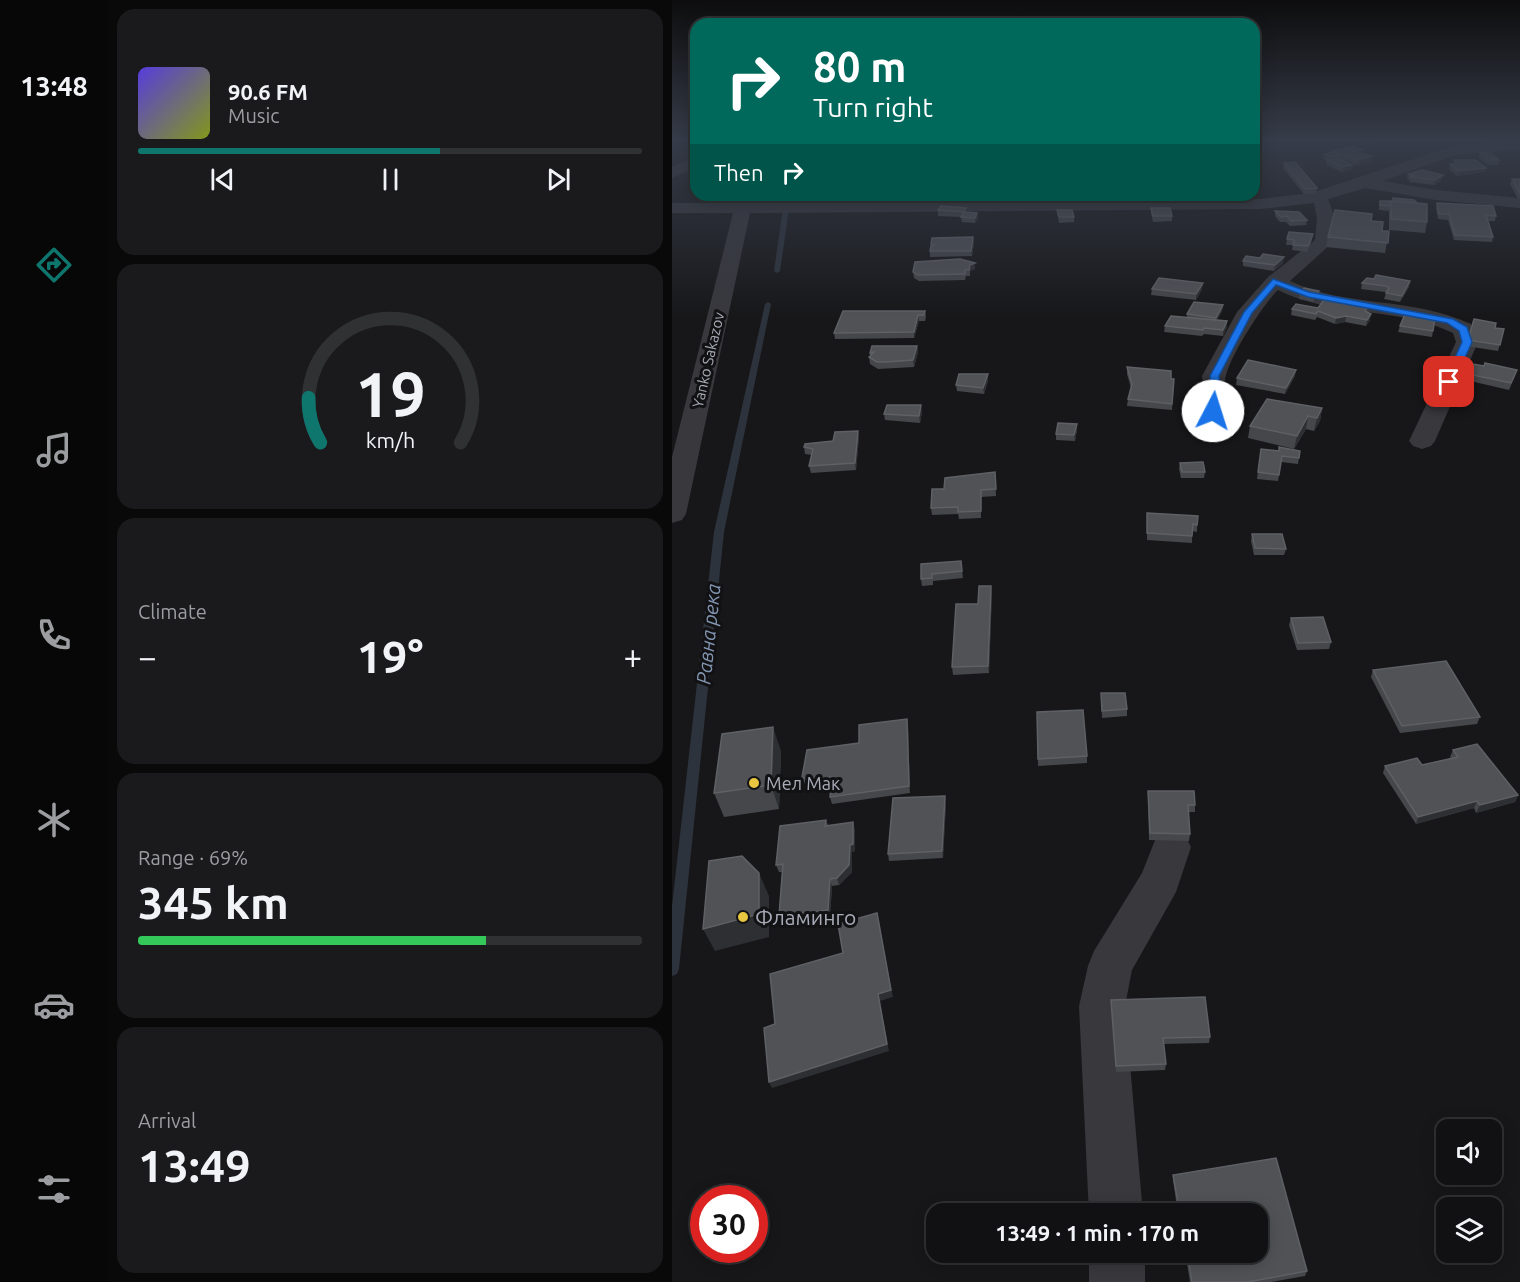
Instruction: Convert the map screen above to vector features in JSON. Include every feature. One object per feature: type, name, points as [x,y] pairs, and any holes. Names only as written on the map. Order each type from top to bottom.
[{"type":"street","points":[[672,208],[740,201],[828,206],[1153,207],[1278,203],[1296,200]]},
{"type":"street","points":[[1213,411],[1216,399],[1214,376],[1248,312],[1275,281],[1320,248],[1324,242],[1327,213],[1321,200]]},
{"type":"street","points":[[1487,200],[1520,203]]},
{"type":"street","name":"Yanko Sakazov","points":[[672,514],[740,201]]},
{"type":"street","points":[[1275,281],[1287,288],[1308,294],[1429,315],[1450,321],[1463,329],[1467,342],[1422,441]]},
{"type":"street","points":[[1115,1203],[1102,1006],[1110,966],[1161,879],[1171,847]]},
{"type":"street","points":[[1118,1263],[1118,1282]]},
{"type":"building","points":[[1412,200],[1417,203],[1393,201]]},
{"type":"building","points":[[1380,201],[1391,201],[1390,206],[1380,205]]},
{"type":"building","points":[[1391,201],[1427,204],[1427,222],[1391,219]]},
{"type":"building","points":[[1437,203],[1493,206],[1496,216],[1486,215],[1493,237],[1455,235],[1449,214],[1439,214]]},
{"type":"building","points":[[941,206],[966,208],[964,212],[938,210]]},
{"type":"building","points":[[1151,208],[1170,208],[1172,216],[1153,216]]},
{"type":"building","points":[[1057,210],[1072,210],[1074,217],[1059,217]]},
{"type":"building","points":[[1335,210],[1372,214],[1371,221],[1383,222],[1382,231],[1389,231],[1388,243],[1328,237]]},
{"type":"building","points":[[1275,211],[1299,212],[1307,220],[1291,221],[1287,216],[1281,217]]},
{"type":"building","points":[[964,212],[977,213],[975,218],[961,217]]},
{"type":"building","points":[[1289,232],[1313,234],[1308,246],[1293,245],[1294,240],[1287,239]]},
{"type":"building","points":[[973,237],[971,251],[930,251],[931,246],[934,245],[931,244],[932,238]]},
{"type":"building","points":[[1263,254],[1284,257],[1275,265],[1243,261],[1246,256],[1260,258]]},
{"type":"building","points":[[960,259],[975,263],[970,265],[969,270],[965,270],[965,274],[918,275],[913,272],[915,262]]},
{"type":"building","points":[[1376,275],[1410,281],[1402,296],[1386,293],[1389,288],[1386,286],[1362,283],[1367,278],[1374,279]]},
{"type":"building","points":[[1159,278],[1203,283],[1196,294],[1152,289]]},
{"type":"building","points":[[1304,288],[1319,291],[1315,296],[1300,293]]},
{"type":"building","points":[[1326,297],[1369,305],[1365,311],[1371,314],[1367,320],[1346,316],[1336,318],[1318,311],[1316,314],[1292,309],[1296,304],[1318,308]]},
{"type":"building","points":[[1194,302],[1223,305],[1216,318],[1187,314]]},
{"type":"building","points":[[843,311],[925,311],[924,315],[918,315],[914,332],[834,333]]},
{"type":"building","points":[[1405,314],[1435,318],[1433,331],[1400,326]]},
{"type":"building","points":[[1171,316],[1227,321],[1223,330],[1165,326]]},
{"type":"building","points":[[1474,319],[1496,323],[1495,328],[1504,329],[1500,345],[1468,340]]},
{"type":"building","points":[[872,346],[917,346],[913,360],[877,362],[869,357],[874,352],[870,353]]},
{"type":"building","points":[[1248,360],[1296,370],[1286,388],[1237,378]]},
{"type":"building","points":[[1485,363],[1517,370],[1511,383],[1468,374],[1473,364],[1484,366]]},
{"type":"building","points":[[1127,367],[1171,371],[1171,379],[1174,379],[1172,404],[1128,399],[1132,384]]},
{"type":"building","points":[[959,374],[988,374],[983,388],[956,385]]},
{"type":"building","points":[[1267,399],[1322,408],[1317,418],[1308,416],[1297,436],[1250,426]]},
{"type":"building","points":[[887,405],[921,405],[919,416],[884,414]]},
{"type":"building","points":[[1058,423],[1077,424],[1074,435],[1056,434]]},
{"type":"building","points":[[858,431],[855,463],[809,466],[813,449],[804,447],[805,444],[833,441],[835,432]]},
{"type":"building","points":[[1279,447],[1300,451],[1299,458],[1282,456],[1279,475],[1258,472],[1261,449],[1279,451]]},
{"type":"building","points":[[1203,462],[1205,472],[1182,472],[1180,463]]},
{"type":"building","points":[[995,472],[996,489],[981,490],[981,511],[958,512],[958,507],[931,508],[932,489],[944,489],[945,478]]},
{"type":"building","points":[[1147,513],[1198,516],[1197,525],[1193,524],[1192,536],[1147,533]]},
{"type":"building","points":[[1252,534],[1282,534],[1286,549],[1255,548]]},
{"type":"building","points":[[961,561],[962,571],[932,574],[932,578],[921,579],[921,564]]},
{"type":"building","points":[[979,586],[991,586],[988,666],[952,667],[956,604],[978,604]]},
{"type":"building","points":[[1323,617],[1331,642],[1298,643],[1291,618]]},
{"type":"building","points":[[1446,661],[1480,717],[1402,726],[1373,670]]},
{"type":"building","points":[[1101,693],[1125,693],[1127,709],[1102,711]]},
{"type":"building","points":[[1083,710],[1087,756],[1038,759],[1037,712]]},
{"type":"building","points":[[907,719],[909,786],[830,797],[832,777],[810,782],[802,777],[807,750],[859,743],[859,725]]},
{"type":"building","points":[[773,727],[771,785],[714,793],[722,734]]},
{"type":"building","points":[[1477,744],[1518,795],[1480,805],[1477,801],[1418,817],[1385,766],[1417,758],[1422,765],[1458,757],[1453,750]]},
{"type":"building","points":[[1148,791],[1194,791],[1195,805],[1188,805],[1190,834],[1150,833]]},
{"type":"building","points":[[945,796],[942,851],[888,854],[893,798]]},
{"type":"building","points":[[826,820],[825,826],[853,822],[853,844],[850,845],[849,865],[837,878],[830,879],[828,910],[779,916],[783,864],[776,865],[780,826]]},
{"type":"building","points":[[742,856],[759,873],[759,914],[703,929],[709,861]]},
{"type":"building","points":[[877,913],[891,990],[878,994],[887,1044],[769,1082],[764,1028],[775,1024],[770,974],[843,953],[838,924]]},
{"type":"building","points":[[1205,997],[1210,1037],[1163,1038],[1166,1064],[1116,1066],[1111,1000]]},
{"type":"building","points":[[1276,1158],[1307,1271],[1248,1282],[1192,1282],[1189,1263],[1268,1263],[1268,1203],[1178,1203],[1173,1175]]},
{"type":"waterway","name":"Равна река","points":[[777,271],[787,201]]},
{"type":"waterway","name":"Равна река","points":[[672,969],[719,532],[768,304]]},
{"type":"place","name":"Мел Мак","points":[[754,783]]},
{"type":"place","name":"Фламинго","points":[[743,917]]},
{"type":"route","points":[[1213,411],[1216,399],[1214,376],[1248,312],[1275,281],[1287,288],[1308,294],[1429,315],[1450,321],[1463,329],[1467,342],[1449,382]]}]
